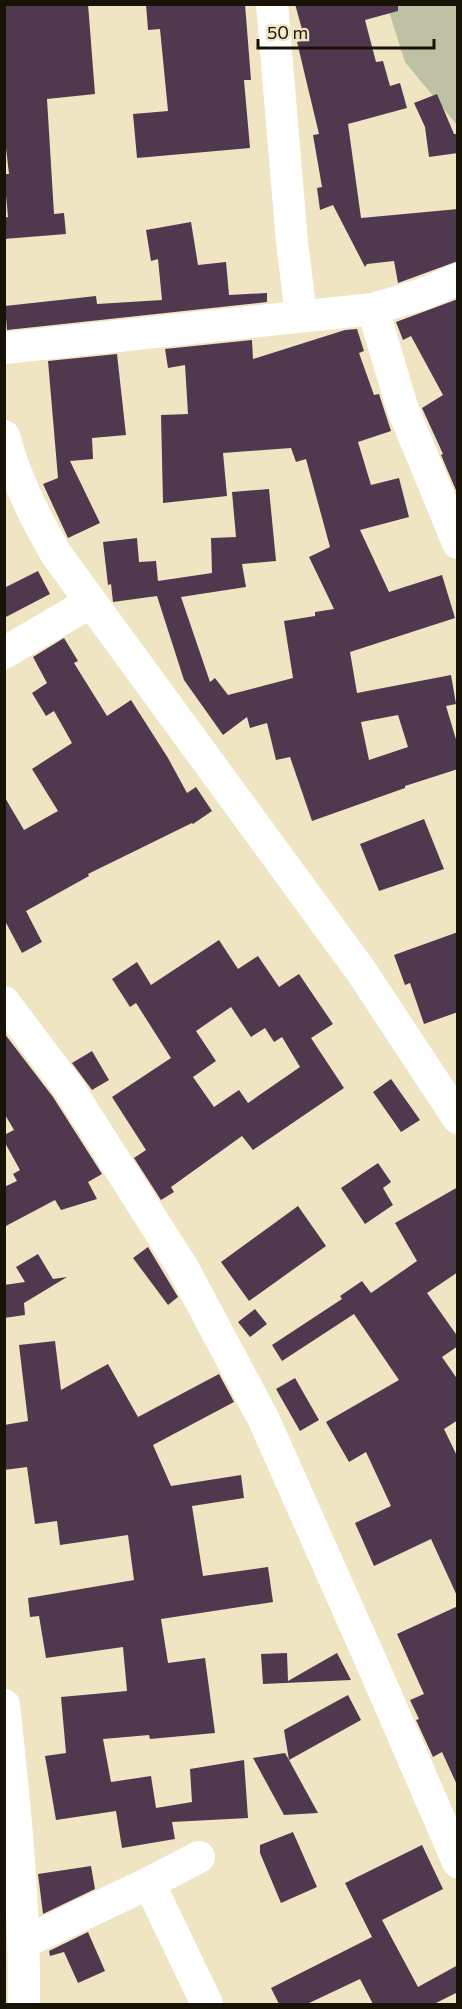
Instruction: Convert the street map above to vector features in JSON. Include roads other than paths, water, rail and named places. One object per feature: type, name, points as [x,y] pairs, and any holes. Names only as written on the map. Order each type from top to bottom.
[{"type":"street","points":[[272,4],[292,242],[301,315]]},
{"type":"street","points":[[4,348],[373,309],[423,294],[458,279]]},
{"type":"street","points":[[373,309],[402,407],[458,543]]},
{"type":"street","points":[[4,436],[32,512],[56,554],[361,971],[458,1118]]},
{"type":"street","points":[[4,653],[91,602]]},
{"type":"street","points":[[4,1002],[68,1087],[183,1268],[264,1420],[375,1668],[458,1862]]},
{"type":"street","points":[[4,1706],[15,1797],[24,1942],[24,2004]]},
{"type":"street","points":[[24,1942],[199,1857]]},
{"type":"street","points":[[149,1883],[207,2004]]}]
